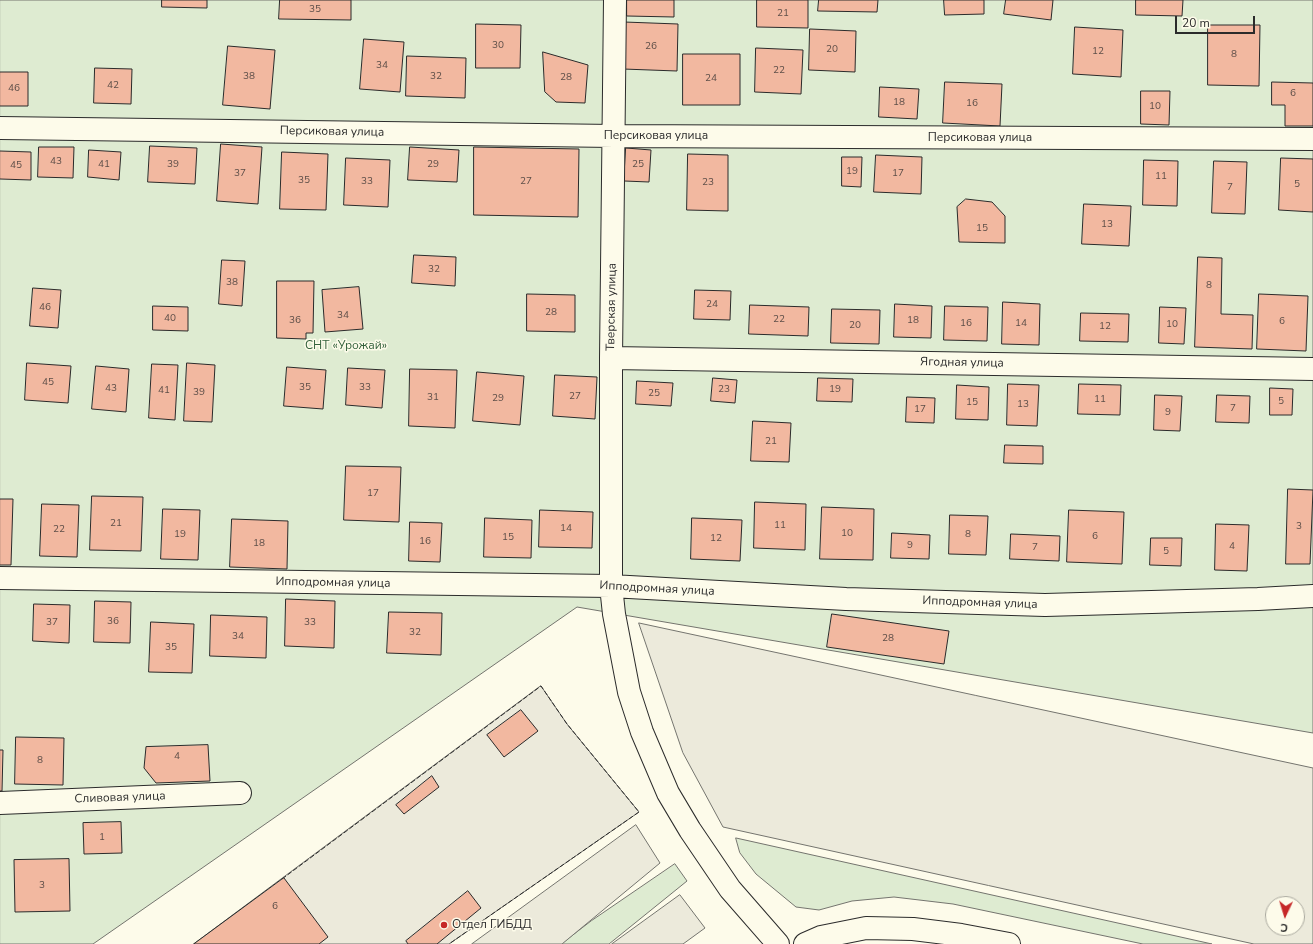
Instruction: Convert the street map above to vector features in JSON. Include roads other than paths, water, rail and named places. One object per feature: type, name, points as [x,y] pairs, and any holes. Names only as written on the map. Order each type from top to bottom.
[{"type":"street","name":"Тверская улица","points":[[615,0],[611,358],[611,586],[614,614],[629,692],[642,732],[668,793],[690,830],[730,889],[778,944]]},
{"type":"street","name":"Персиковая улица","points":[[0,128],[614,136],[1313,139]]},
{"type":"street","name":"Ягодная улица","points":[[611,358],[1313,369]]},
{"type":"street","name":"Ипподромная улица","points":[[0,578],[611,586],[846,599],[1045,605],[1313,596]]},
{"type":"street","name":"Сливовая улица","points":[[0,803],[240,793]]},
{"type":"street","points":[[805,944],[820,937],[866,928],[913,929],[961,935],[1009,944]]},
{"type":"place","name":"Отдел ГИБДД","points":[[444,925]]},
{"type":"park label","name":"СНТ «Урожай»","points":[[346,346]]}]
